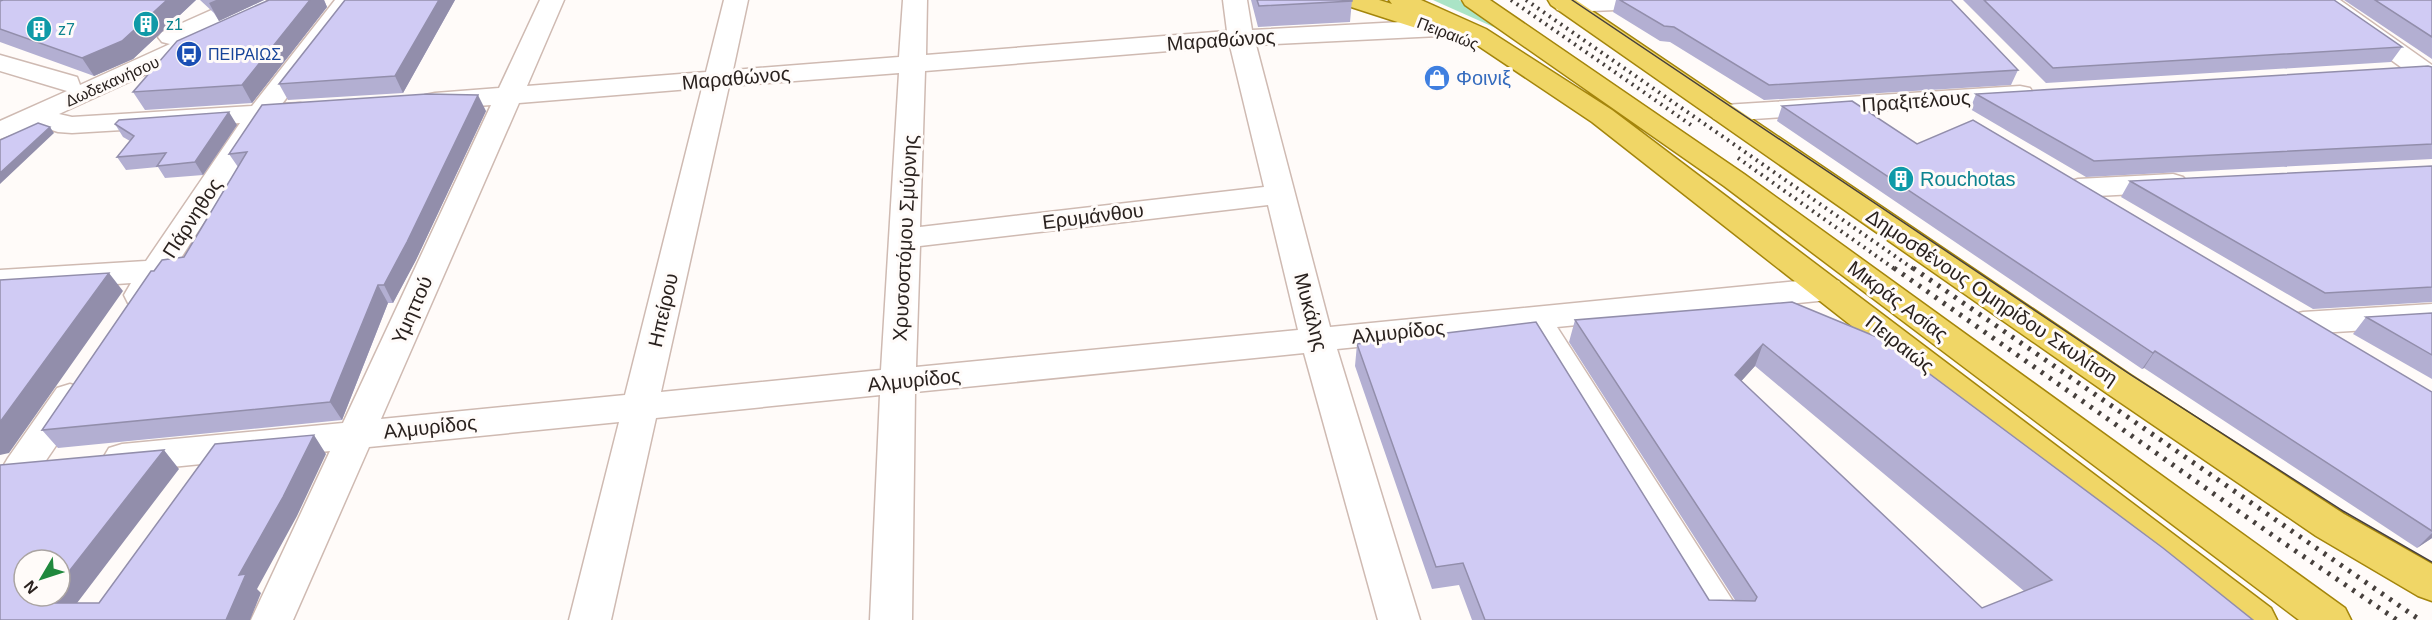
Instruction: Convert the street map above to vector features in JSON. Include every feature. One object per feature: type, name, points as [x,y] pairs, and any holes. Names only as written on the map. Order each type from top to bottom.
[{"type":"main road","name":"Πειραιώς","points":[[1354,0],[1439,28],[1539,73]]},
{"type":"main road","name":"Πειραιώς","points":[[1401,0],[1477,34],[1612,123],[2256,620]]},
{"type":"main road","name":"Μικράς Ασίας","points":[[1474,0],[1660,127],[2327,617]]},
{"type":"main road","name":"Δημοσθένους Ομηρίδου Σκυλίτση","points":[[1563,2],[2330,525],[2432,584]]},
{"type":"street","name":"Δωδεκανήσου","points":[[0,113],[255,0]]},
{"type":"street","name":"Πάρνηθος","points":[[123,320],[261,113],[348,0]]},
{"type":"street","name":"Υμηττού","points":[[273,620],[552,0]]},
{"type":"street","name":"Ηπείρου","points":[[590,620],[736,0]]},
{"type":"street","name":"Χρυσοστόμου Σμύρνης","points":[[891,620],[898,381],[914,64],[915,0]]},
{"type":"street","name":"Μυκάλης","points":[[1235,0],[1241,38],[1317,340],[1399,620]]},
{"type":"street","points":[[1563,2],[1691,0]]},
{"type":"street","points":[[2324,0],[2429,72]]},
{"type":"street","name":"Δωδεκανήσου","points":[[0,131],[280,4]]},
{"type":"street","name":"Μαραθώνος","points":[[414,103],[1241,38],[1439,28]]},
{"type":"street","points":[[0,63],[68,83]]},
{"type":"street","name":"Πραξιτέλους","points":[[1724,113],[2043,92],[2013,69]]},
{"type":"street","points":[[2388,72],[2429,72]]},
{"type":"street","points":[[1931,100],[1970,124]]},
{"type":"street","points":[[36,115],[58,124],[72,125],[320,109]]},
{"type":"street","points":[[2119,213],[2068,182],[2196,182]]},
{"type":"street","name":"Ερυμάνθου","points":[[905,238],[1281,194]]},
{"type":"street","points":[[0,281],[157,271]]},
{"type":"street","name":"Αλμυρίδος","points":[[10,469],[1828,289]]},
{"type":"street","points":[[2342,346],[2292,317],[2432,315]]},
{"type":"street","points":[[1534,318],[1724,620]]},
{"type":"street","points":[[10,469],[89,369]]},
{"type":"street","points":[[189,487],[217,449]]},
{"type":"green space","points":[[1433,0],[1459,0],[1507,33],[1444,5]]},
{"type":"building","points":[[167,0],[122,41],[82,58],[0,29],[0,1]]},
{"type":"building","points":[[269,0],[310,0],[242,85],[133,92],[177,41]]},
{"type":"building","points":[[345,0],[439,0],[395,76],[279,84]]},
{"type":"building","points":[[1257,0],[1352,0],[1352,1],[1259,6]]},
{"type":"building","points":[[1620,0],[1951,0],[2018,70],[1769,85],[1674,27],[1664,26]]},
{"type":"building","points":[[1984,0],[2334,0],[2402,47],[2053,68]]},
{"type":"building","points":[[2375,0],[2432,0],[2432,37]]},
{"type":"building","points":[[2432,67],[2432,144],[2094,161],[1976,94]]},
{"type":"building","points":[[427,94],[478,95],[407,242],[384,285],[378,285],[330,402],[42,430],[151,271],[154,271],[162,260],[184,257],[247,152],[229,154],[262,105]]},
{"type":"building","points":[[1852,101],[1917,144],[1973,120],[2432,392],[2432,531],[2155,351],[2153,353],[1782,106]]},
{"type":"building","points":[[229,112],[195,162],[157,166],[166,153],[117,157],[134,136],[115,124],[119,120]]},
{"type":"building","points":[[38,123],[50,127],[0,173],[0,140]]},
{"type":"building","points":[[2432,166],[2432,287],[2325,293],[2130,181]]},
{"type":"building","points":[[109,273],[0,422],[0,280]]},
{"type":"building","points":[[1792,302],[1884,340],[2163,548],[2253,620],[1485,620],[1463,563],[1436,567],[1357,344],[1536,322],[1709,600],[1755,601],[1757,597],[1575,320]],"holes":[[[1763,344],[2052,580],[1982,608],[1735,375]]]},
{"type":"building","points":[[2432,313],[2432,355],[2366,317]]},
{"type":"building","points":[[314,435],[283,497],[239,575],[246,574],[226,620],[0,620],[0,465],[164,450],[72,568],[72,548],[12,548],[12,608],[72,608],[72,603],[99,603],[215,444]]},
{"type":"tram line","points":[[1572,0],[2131,375],[2343,511],[2432,562]]},
{"type":"railway","points":[[1511,0],[1691,125]]},
{"type":"railway","points":[[1526,0],[1915,270]]},
{"type":"railway","points":[[1738,158],[1896,270]]},
{"type":"railway","points":[[1894,268],[2275,537],[2397,620]]},
{"type":"railway","points":[[1913,268],[2420,620]]},
{"type":"place","name":"z1","points":[[146,24]]},
{"type":"place","name":"z7","points":[[39,29]]},
{"type":"place","name":"ΠΕΙΡΑΙΩΣ","points":[[189,54]]},
{"type":"place","name":"Φοινιξ","points":[[1437,78]]},
{"type":"place","name":"Rouchotas","points":[[1901,179]]}]
